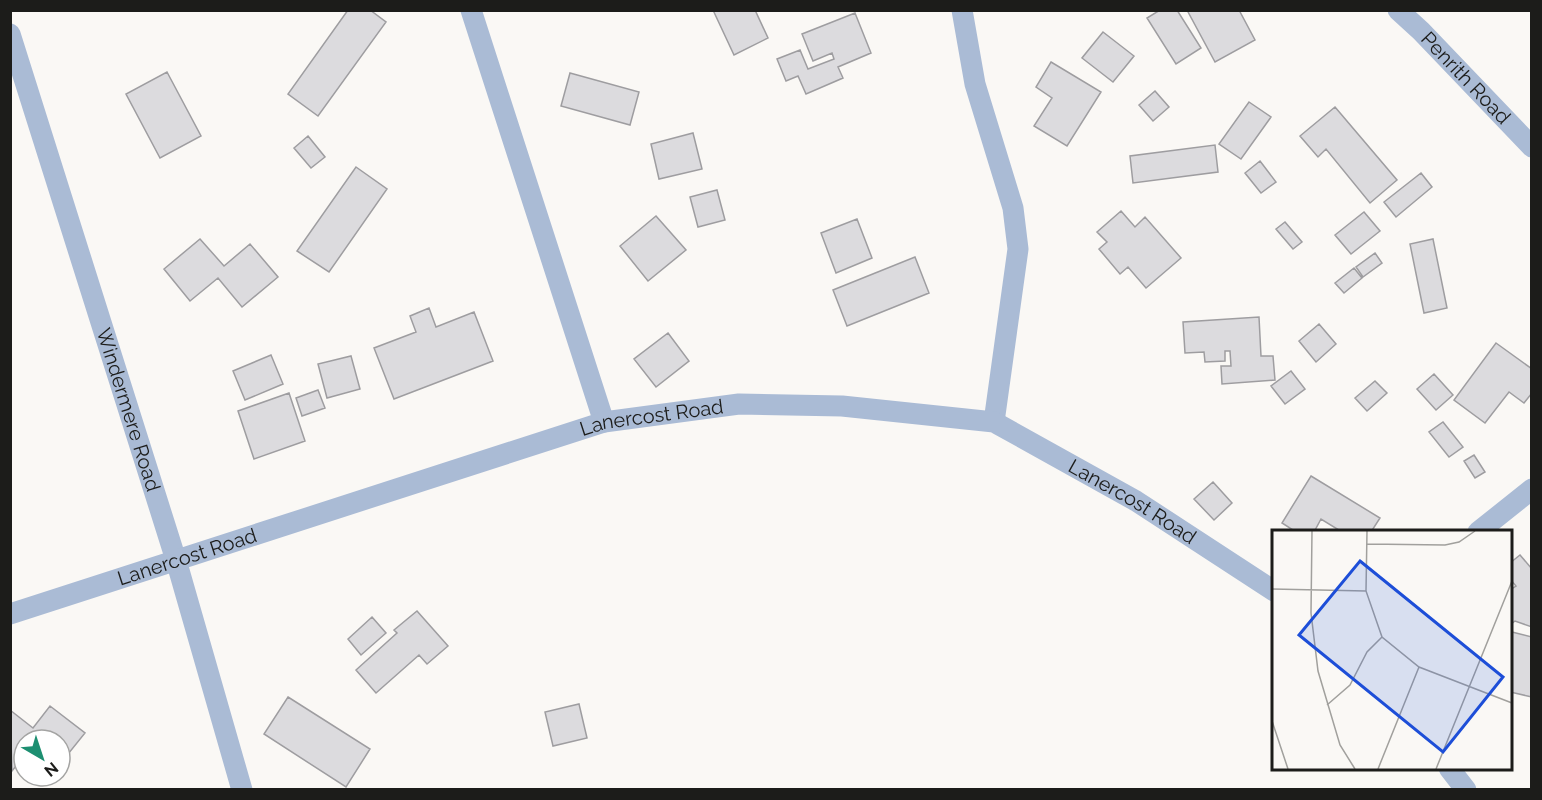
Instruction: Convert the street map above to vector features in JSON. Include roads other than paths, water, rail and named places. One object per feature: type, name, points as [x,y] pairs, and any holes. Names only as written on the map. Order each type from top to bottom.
[{"type":"street","points":[[471,10],[603,422]]},
{"type":"street","points":[[962,10],[975,84],[1013,208],[1018,249],[994,422]]},
{"type":"street","name":"Penrith Road","points":[[1398,10],[1532,147]]},
{"type":"street","name":"Windermere Road","points":[[10,34],[176,560],[242,789]]},
{"type":"street","name":"Lanercost Road","points":[[10,614],[603,422],[740,404],[842,406],[994,422],[1136,501],[1272,590]]},
{"type":"street","points":[[1479,530],[1532,489]]},
{"type":"street","points":[[1451,770],[1466,789]]}]
